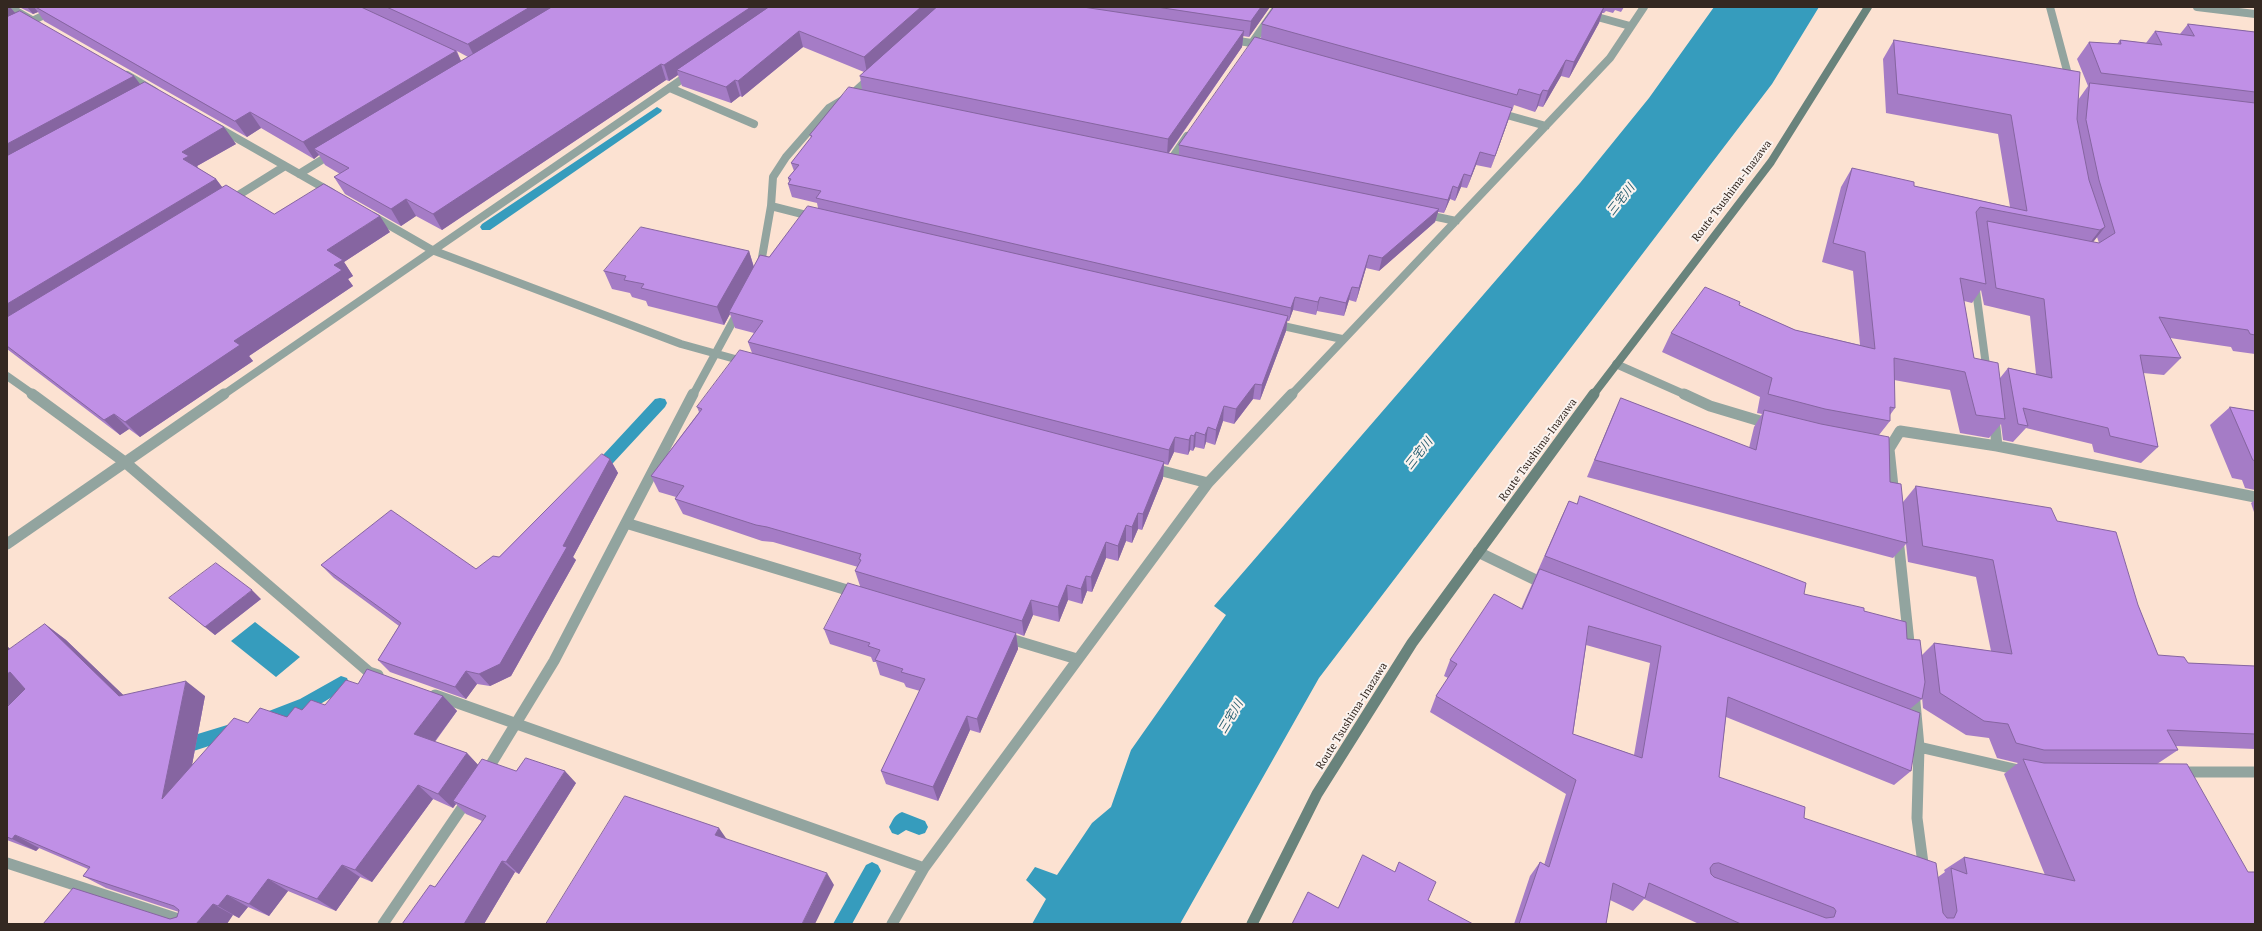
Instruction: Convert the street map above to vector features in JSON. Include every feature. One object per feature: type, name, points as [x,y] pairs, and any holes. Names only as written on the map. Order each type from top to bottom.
[{"type":"main road","name":"Route Tsushima-Inazawa","points":[[1252,924],[1318,794],[1412,643],[1616,364],[1771,162],[1868,7]]},
{"type":"street","points":[[9,7],[36,22]]},
{"type":"street","points":[[7,33],[36,22],[61,7]]},
{"type":"street","points":[[1220,38],[1253,46],[1277,7]]},
{"type":"street","points":[[1561,7],[1630,26]]},
{"type":"street","points":[[892,924],[924,868],[1077,658],[1208,482],[1610,58],[1644,7]]},
{"type":"street","points":[[2050,7],[2073,94]]},
{"type":"street","points":[[2197,7],[2255,14]]},
{"type":"street","points":[[7,544],[432,250],[696,70]]},
{"type":"street","points":[[755,281],[759,274],[771,206],[772,177],[786,156],[828,108],[855,95],[877,71]]},
{"type":"street","points":[[123,72],[157,95]]},
{"type":"street","points":[[670,88],[754,124]]},
{"type":"street","points":[[1486,109],[1546,126]]},
{"type":"street","points":[[211,124],[339,197]]},
{"type":"street","points":[[1170,161],[1192,128]]},
{"type":"street","points":[[299,174],[340,149]]},
{"type":"street","points":[[218,208],[285,166]]},
{"type":"street","points":[[771,206],[825,219]]},
{"type":"street","points":[[366,212],[432,250],[674,341],[753,363]]},
{"type":"street","points":[[1418,213],[1456,221]]},
{"type":"street","points":[[1974,277],[1989,385]]},
{"type":"street","points":[[383,924],[518,725],[629,524],[714,353],[744,301]]},
{"type":"street","points":[[1265,322],[1342,340]]},
{"type":"street","points":[[1616,364],[1710,406],[1779,426]]},
{"type":"street","points":[[7,376],[126,463],[368,672],[391,680]]},
{"type":"street","points":[[1992,408],[1997,446]]},
{"type":"street","points":[[1895,505],[1885,449],[1900,431],[1997,446],[2255,497]]},
{"type":"street","points":[[1138,464],[1208,482]]},
{"type":"street","points":[[629,524],[864,595]]},
{"type":"street","points":[[1897,529],[1911,664]]},
{"type":"street","points":[[1478,552],[1558,589]]},
{"type":"street","points":[[994,634],[1077,658]]},
{"type":"street","points":[[1913,679],[1919,747],[1917,818],[1925,879]]},
{"type":"street","points":[[421,690],[924,868]]},
{"type":"street","points":[[1903,721],[1918,727]]},
{"type":"street","points":[[1919,747],[2024,771],[2032,771]]},
{"type":"street","points":[[2167,772],[2255,772]]},
{"type":"street","points":[[7,863],[194,924]]},
{"type":"water","name":"三宅川","points":[[1714,7],[1819,7],[1772,84],[1319,678],[1180,924],[1032,924],[1046,899],[1026,880],[1035,867],[1057,875],[1092,823],[1111,807],[1131,750],[1226,615],[1214,606],[1580,183],[1649,98]]},
{"type":"water","points":[[255,622],[300,657],[276,677],[231,641]]},
{"type":"building","points":[[36,7],[361,7],[456,51],[303,142],[250,112],[235,121]]},
{"type":"building","points":[[387,7],[530,7],[468,44]]},
{"type":"building","points":[[552,7],[751,7],[664,65],[661,64],[433,214],[406,199],[391,209],[334,177],[349,168],[314,149]]},
{"type":"building","points":[[769,7],[921,7],[864,57],[799,31],[738,81],[735,80],[726,87],[677,70]]},
{"type":"building","points":[[937,7],[1083,7],[1244,31],[1168,139],[860,76]]},
{"type":"building","points":[[1157,7],[1261,7],[1251,21]]},
{"type":"building","points":[[1274,7],[1604,7],[1574,62],[1566,60],[1548,91],[1543,90],[1540,95],[1519,89],[1517,95],[1262,24]]},
{"type":"building","points":[[20,11],[134,76],[7,144],[7,17]]},
{"type":"building","points":[[2188,24],[2255,32],[2255,92],[2101,73],[2089,42],[2121,44],[2120,40],[2162,45],[2155,31],[2194,36]]},
{"type":"building","points":[[1255,37],[1512,108],[1495,156],[1480,152],[1471,176],[1464,174],[1458,188],[1453,186],[1448,200],[1179,145]]},
{"type":"building","points":[[1894,40],[2080,72],[2077,119],[2089,180],[2105,227],[2100,230],[1980,207],[1976,212],[1986,284],[1960,278],[1974,358],[1998,363],[2005,419],[1976,415],[1965,372],[1894,358],[1895,408],[1890,407],[1890,421],[1825,409],[1768,394],[1772,378],[1671,333],[1705,287],[1740,302],[1739,305],[1795,330],[1875,349],[1865,252],[1833,243],[1852,168],[1914,182],[1914,186],[2027,211],[2011,115],[1898,94]]},
{"type":"building","points":[[145,82],[224,127],[182,152],[189,156],[183,159],[216,179],[7,304],[7,156]]},
{"type":"building","points":[[2090,83],[2255,103],[2255,335],[2250,334],[2248,330],[2159,317],[2181,358],[2140,355],[2158,447],[2110,436],[2108,428],[2023,408],[2028,426],[2018,424],[2008,368],[2052,378],[2044,299],[1996,288],[1987,221],[2099,243],[2115,233],[2099,180],[2086,120]]},
{"type":"building","points":[[849,87],[1439,209],[1382,258],[1369,255],[1359,288],[1352,287],[1346,303],[1320,297],[1318,302],[1295,297],[1291,308],[816,198],[821,191],[788,184],[791,179],[788,178],[799,165],[791,163],[812,136],[810,135]]},
{"type":"building","points":[[324,184],[380,216],[327,250],[343,260],[334,265],[342,270],[234,341],[240,345],[125,422],[114,414],[104,420],[7,346],[7,317],[226,185],[274,214]]},
{"type":"building","points":[[808,206],[1288,316],[1262,385],[1255,384],[1236,409],[1224,406],[1216,430],[1208,427],[1205,435],[1196,432],[1194,436],[1191,435],[1189,440],[1175,437],[1169,450],[748,342],[763,321],[729,312],[760,255],[769,257]]},
{"type":"building","points":[[641,227],[749,251],[717,307],[641,288],[644,284],[624,280],[626,276],[604,271]]},
{"type":"building","points":[[740,350],[1164,462],[1143,514],[1138,513],[1132,527],[1126,525],[1118,546],[1106,542],[1091,577],[1086,576],[1081,589],[1067,585],[1058,607],[1031,600],[1022,621],[855,571],[861,560],[859,559],[861,554],[756,525],[675,499],[684,486],[651,476],[702,409],[697,407]]},
{"type":"building","points":[[1621,398],[1756,450],[1764,410],[1821,424],[1889,437],[1890,482],[1901,484],[1907,543],[1595,460]]},
{"type":"building","points":[[2230,407],[2255,411],[2255,461],[2253,460]]},
{"type":"building","points":[[602,454],[610,459],[563,546],[567,547],[500,664],[479,674],[466,671],[455,687],[378,660],[401,623],[321,565],[391,510],[476,569],[493,556],[499,557]]},
{"type":"building","points":[[1916,486],[2051,508],[2057,521],[2116,532],[2138,605],[2158,655],[2184,657],[2188,663],[2255,666],[2255,734],[2167,730],[2178,750],[2044,750],[2016,743],[2008,724],[1984,721],[1940,693],[1934,643],[2012,654],[1993,560],[1923,546]]},
{"type":"building","points":[[1580,496],[1806,583],[1804,594],[1864,608],[1864,611],[1906,622],[1907,639],[1920,640],[1925,682],[1922,699],[1545,556],[1569,501],[1577,504]]},
{"type":"building","points":[[216,563],[252,590],[205,627],[169,598]]},
{"type":"building","points":[[1540,569],[1920,713],[1911,771],[1728,697],[1719,777],[1805,807],[1804,818],[1936,863],[1943,913],[1947,918],[1954,918],[1957,911],[1951,868],[1967,874],[1964,857],[2075,881],[2023,759],[2044,763],[2187,764],[2248,872],[2255,872],[2255,924],[1741,924],[1649,883],[1645,898],[1613,883],[1606,924],[1519,924],[1540,862],[1549,867],[1576,780],[1436,696],[1457,664],[1450,660],[1494,594],[1522,609]],"holes":[[[1589,626],[1661,646],[1642,758],[1573,734]],[[1719,863],[1834,908],[1836,911],[1834,917],[1826,918],[1714,877],[1711,874],[1710,868],[1713,864]]]},
{"type":"building","points":[[848,583],[1016,633],[977,719],[967,716],[933,787],[881,771],[925,679],[901,672],[903,669],[875,660],[880,650],[868,646],[870,643],[824,629]]},
{"type":"building","points":[[45,624],[119,696],[186,681],[162,799],[234,718],[248,723],[260,708],[287,717],[295,707],[302,710],[311,700],[325,705],[346,680],[358,684],[367,669],[443,696],[414,734],[467,753],[438,794],[418,785],[355,870],[342,865],[317,899],[268,879],[249,904],[227,895],[218,906],[213,904],[196,924],[43,924],[73,888],[170,919],[177,917],[179,910],[174,906],[83,876],[90,867],[15,835],[12,839],[7,837],[7,707],[25,689],[10,672],[7,674],[7,651]]},
{"type":"building","points":[[526,758],[565,771],[506,862],[502,861],[464,924],[402,924],[430,885],[435,887],[486,816],[453,801],[482,759],[516,771]]},
{"type":"building","points":[[625,796],[719,828],[715,835],[827,873],[802,924],[546,924]]},
{"type":"building","points":[[1363,855],[1395,872],[1399,862],[1436,882],[1428,900],[1473,924],[1292,924],[1308,892],[1338,908]]},
{"type":"waterway","points":[[486,227],[657,110]]},
{"type":"waterway","points":[[596,472],[660,403]]},
{"type":"waterway","points":[[262,721],[306,704],[341,683]]},
{"type":"waterway","points":[[178,748],[237,730]]},
{"type":"waterway","points":[[898,827],[902,820],[919,827]]},
{"type":"waterway","points":[[842,924],[872,871]]}]
